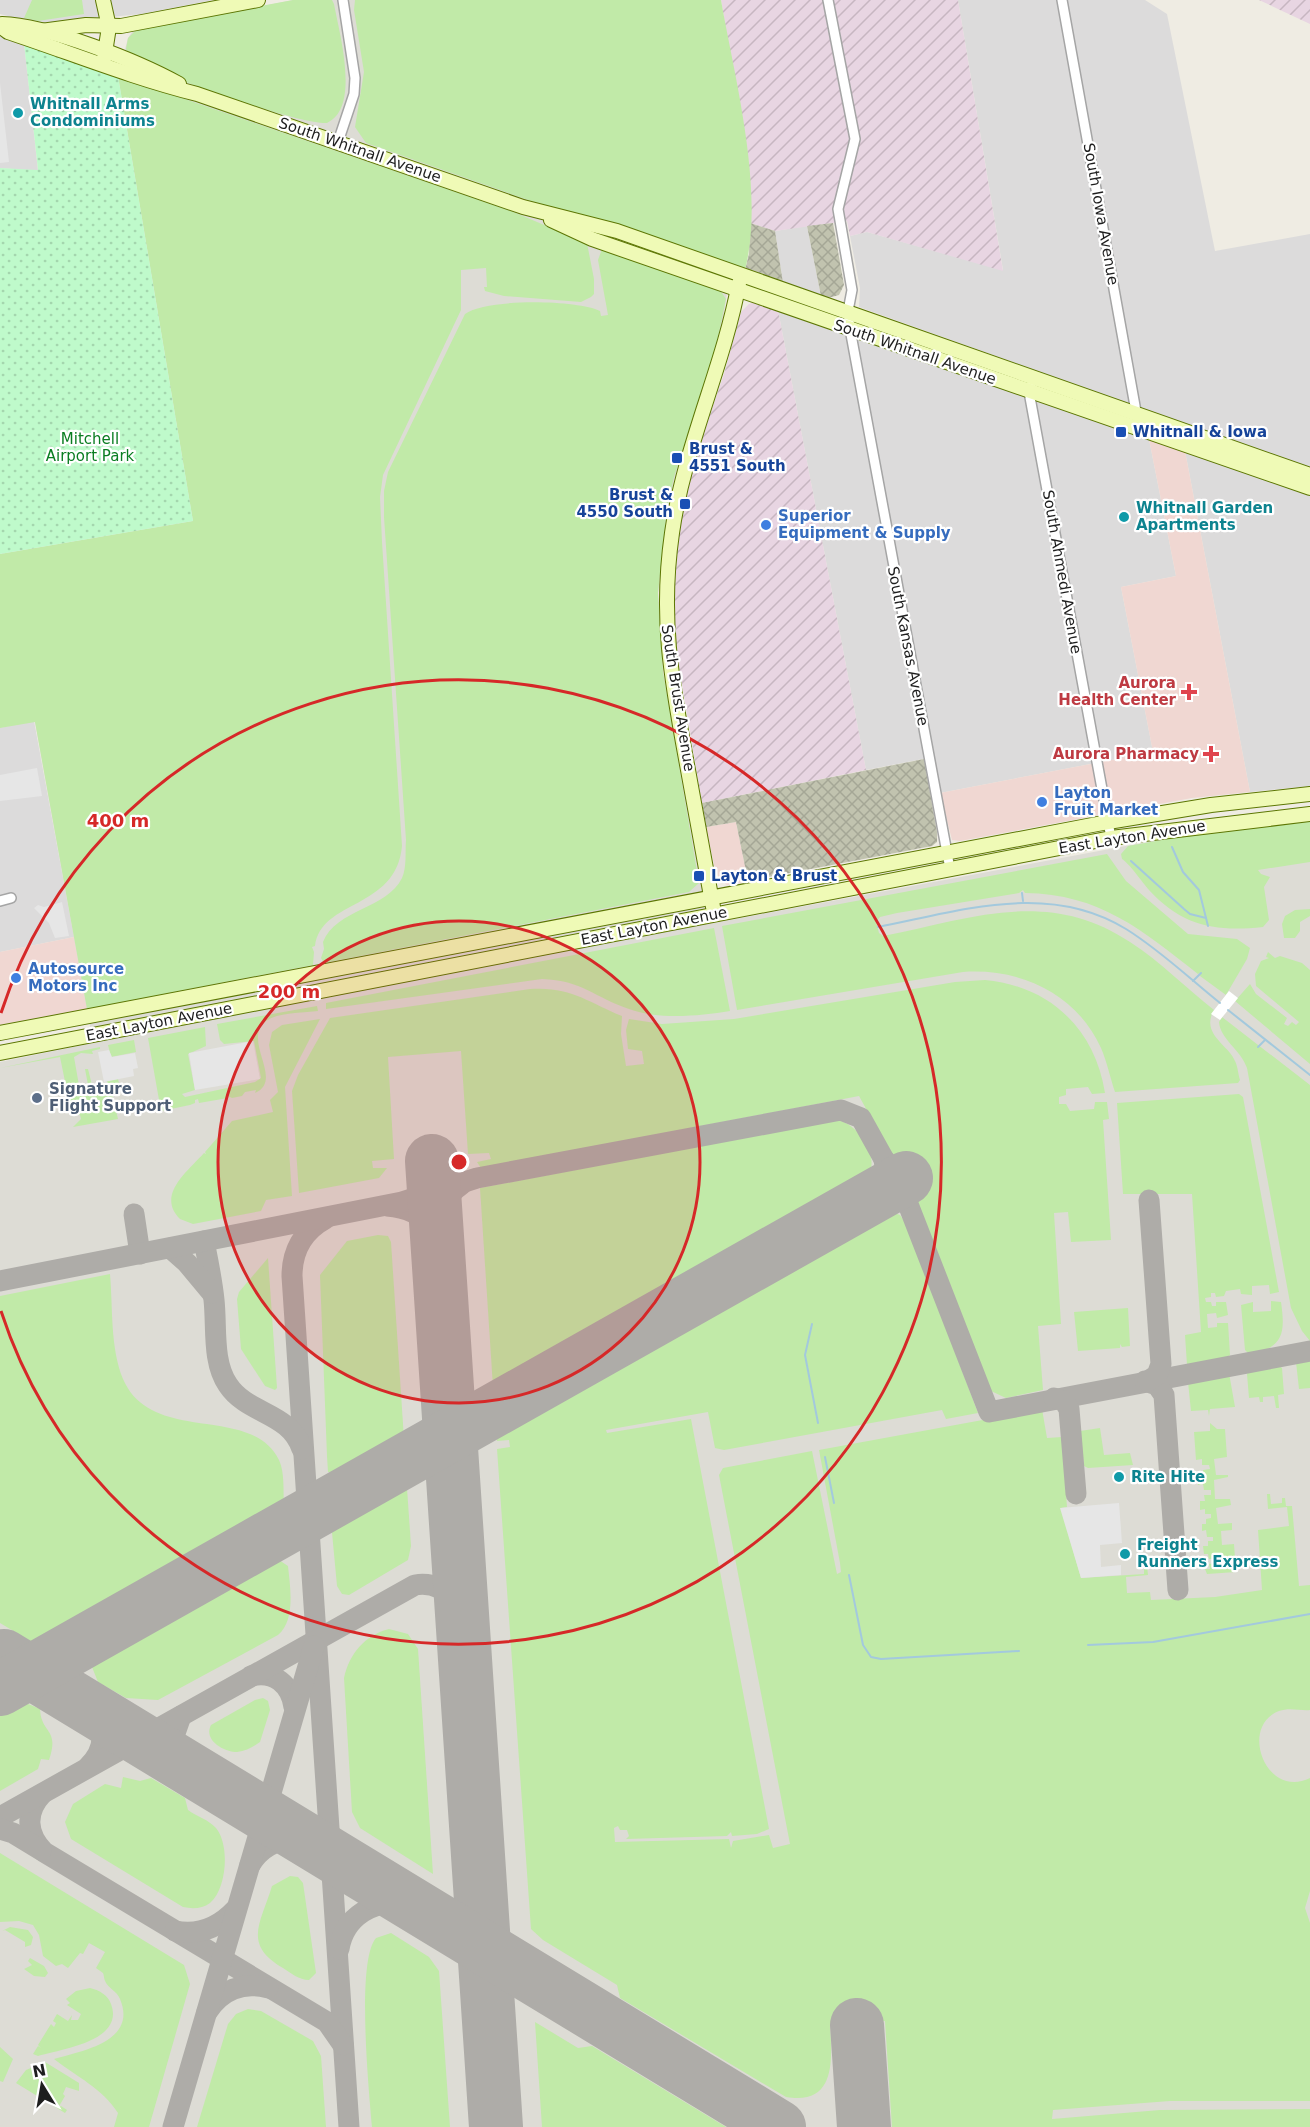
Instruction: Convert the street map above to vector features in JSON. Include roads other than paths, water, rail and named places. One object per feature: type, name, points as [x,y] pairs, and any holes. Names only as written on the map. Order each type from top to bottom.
[{"type":"street","points":[[96,0],[104,27]]},
{"type":"street","points":[[99,56],[104,27],[103,0]]},
{"type":"street","points":[[41,31],[86,25],[104,27],[258,0]]},
{"type":"street","points":[[338,142],[354,94],[355,78],[343,0]]},
{"type":"street","name":"South Kansas Avenue","points":[[828,0],[855,139],[838,209],[852,290],[848,311],[850,329],[950,869]]},
{"type":"street","name":"South Iowa Avenue","points":[[1062,0],[1137,412],[1136,428]]},
{"type":"street","name":"South Whitnall Avenue","points":[[0,25],[8,32],[99,56]]},
{"type":"street","name":"South Whitnall Avenue","points":[[0,25],[41,31],[99,56],[144,81],[197,94],[523,207],[617,231],[1033,378],[1137,412],[1310,475]]},
{"type":"street","name":"South Whitnall Avenue","points":[[523,207],[592,239],[1310,488]]},
{"type":"street","name":"South Brust Avenue","points":[[715,915],[667,651],[665,607],[672,531],[680,489],[723,352],[741,273]]},
{"type":"street","points":[[946,363],[952,348]]},
{"type":"street","name":"South Ahmedi Avenue","points":[[1033,378],[1029,392],[1111,838]]},
{"type":"street","name":"East Layton Avenue","points":[[0,1033],[1108,822],[1201,806],[1310,794]]},
{"type":"street","name":"East Layton Avenue","points":[[0,1053],[1111,838],[1310,814]]},
{"type":"street","points":[[0,901],[11,898]]},
{"type":"waterway","points":[[1172,847],[1183,872],[1199,890],[1208,926]]},
{"type":"waterway","points":[[1131,861],[1190,914],[1206,918]]},
{"type":"waterway","points":[[1022,893],[1023,901]]},
{"type":"waterway","points":[[878,927],[972,908],[1004,904],[1035,903],[1066,906],[1096,914],[1139,937],[1220,1003]]},
{"type":"waterway","points":[[1193,981],[1201,973]]},
{"type":"waterway","points":[[1228,1010],[1310,1075]]},
{"type":"waterway","points":[[1258,1047],[1265,1040]]},
{"type":"waterway","points":[[812,1324],[805,1355],[818,1423]]},
{"type":"waterway","points":[[825,1457],[834,1503]]},
{"type":"waterway","points":[[849,1575],[863,1645],[871,1657],[881,1659],[1019,1651]]},
{"type":"waterway","points":[[1088,1645],[1153,1642],[1310,1614]]},
{"type":"place","name":"Whitnall Arms Condominiums","points":[[18,113]]},
{"type":"place","name":"Whitnall & Iowa","points":[[1121,432]]},
{"type":"place","name":"Brust & 4551 South","points":[[677,458]]},
{"type":"place","name":"Brust & 4550 South","points":[[685,504]]},
{"type":"place","name":"Whitnall Garden Apartments","points":[[1124,517]]},
{"type":"place","name":"Superior Equipment & Supply","points":[[766,525]]},
{"type":"place","name":"Aurora Health Center","points":[[1189,692]]},
{"type":"place","name":"Aurora Pharmacy","points":[[1211,754]]},
{"type":"place","name":"Layton Fruit Market","points":[[1042,802]]},
{"type":"place","name":"Layton & Brust","points":[[699,876]]},
{"type":"place","name":"Autosource Motors Inc","points":[[16,978]]},
{"type":"place","name":"Signature Flight Support","points":[[37,1098]]},
{"type":"place","name":"Rite Hite","points":[[1119,1477]]},
{"type":"place","name":"Freight Runners Express","points":[[1125,1554]]},
{"type":"park label","name":"Mitchell Airport Park","points":[[90,448]]}]
